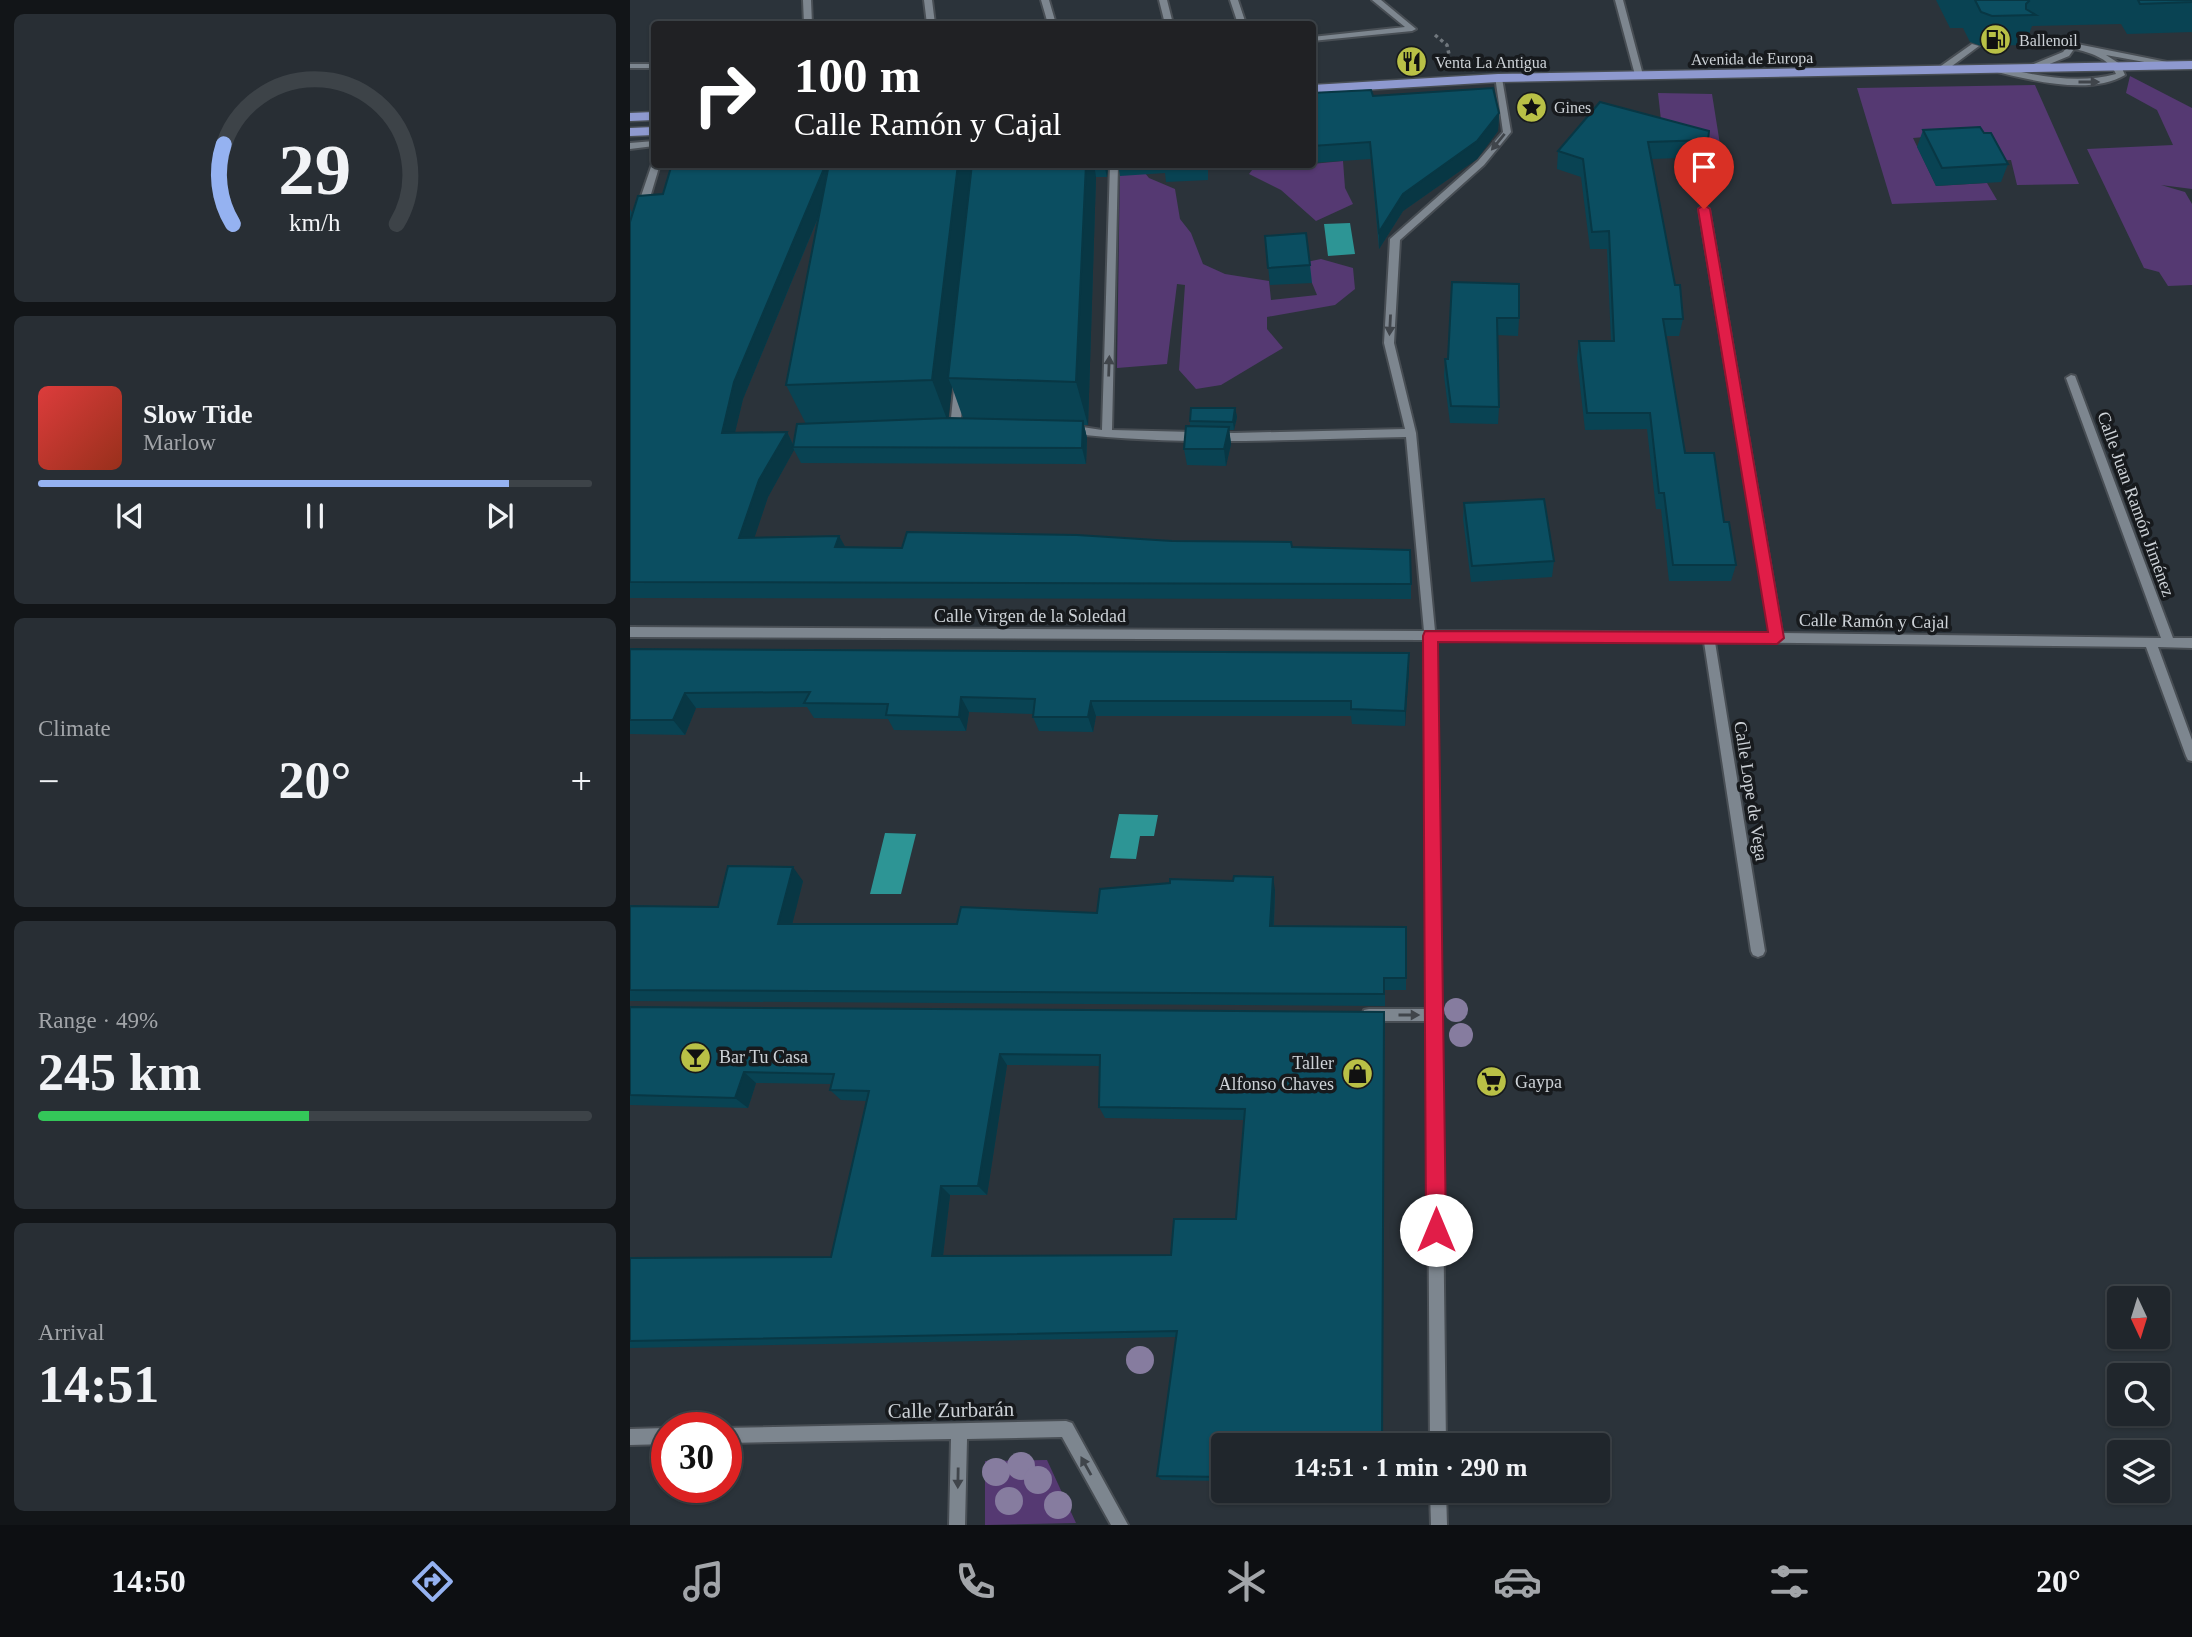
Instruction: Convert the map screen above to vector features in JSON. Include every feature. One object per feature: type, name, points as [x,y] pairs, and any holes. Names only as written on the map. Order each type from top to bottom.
[{"type":"main road","name":"Avenida de Europa","points":[[1316,89],[1498,78],[2192,65]]},
{"type":"main road","points":[[630,117],[651,116]]},
{"type":"main road","points":[[630,132],[651,131]]},
{"type":"street","points":[[807,0],[808,21]]},
{"type":"street","points":[[928,0],[931,21]]},
{"type":"street","points":[[1045,0],[1051,21]]},
{"type":"street","points":[[1163,0],[1168,21]]},
{"type":"street","points":[[1234,0],[1241,21]]},
{"type":"street","points":[[1376,0],[1412,29]]},
{"type":"street","points":[[1619,0],[1639,75]]},
{"type":"street","points":[[1316,39],[1412,29]]},
{"type":"street","points":[[2020,36],[2176,65]]},
{"type":"street","points":[[2032,68],[2066,54],[2073,44]]},
{"type":"street","points":[[1941,70],[1975,46]]},
{"type":"street","points":[[1996,69],[2052,82],[2104,82],[2121,75],[2117,66],[2090,48]]},
{"type":"street","points":[[630,66],[651,66]]},
{"type":"street","points":[[1438,1433],[1430,636],[1411,433],[1390,343],[1395,239],[1481,163],[1507,132],[1498,78]]},
{"type":"street","points":[[630,146],[651,144]]},
{"type":"street","points":[[638,222],[655,168]]},
{"type":"street","points":[[1107,434],[1115,168]]},
{"type":"street","points":[[1704,209],[1777,638]]},
{"type":"street","points":[[955,428],[961,373]]},
{"type":"street","name":"Calle Juan Ramón Jiménez","points":[[2071,378],[2169,643]]},
{"type":"street","points":[[941,429],[968,428]]},
{"type":"street","points":[[1060,429],[1107,434],[1234,437],[1411,433]]},
{"type":"street","name":"Calle Virgen de la Soledad","points":[[630,632],[1430,636]]},
{"type":"street","name":"Calle Ramón y Cajal","points":[[1430,636],[2192,643]]},
{"type":"street","name":"Calle Lope de Vega","points":[[1709,637],[1758,951]]},
{"type":"street","points":[[2150,642],[2192,756]]},
{"type":"street","points":[[1351,1015],[1434,1015]]},
{"type":"street","name":"Calle Zurbarán","points":[[742,1435],[1066,1429],[1120,1525]]},
{"type":"street","points":[[957,1525],[959,1431]]},
{"type":"street","points":[[630,1437],[651,1436]]},
{"type":"street","points":[[1438,1503],[1439,1525]]},
{"type":"path","points":[[1412,29],[1427,32],[1441,44],[1452,81]]},
{"type":"shaded area","points":[[2130,76],[2192,108],[2192,189],[2161,185],[2185,192],[2192,204],[2192,285],[2168,286],[2159,272],[2144,268],[2087,149],[2173,145],[2157,110],[2126,93]]},
{"type":"shaded area","points":[[2035,85],[2079,184],[2017,185],[2011,160],[1990,161],[1980,132],[1913,138],[1936,186],[1987,183],[1997,200],[1892,204],[1857,88]]},
{"type":"shaded area","points":[[1658,93],[1712,94],[1722,157],[1665,156]]},
{"type":"shaded area","points":[[1343,161],[1345,188],[1353,204],[1316,221],[1281,190],[1249,174],[1254,168],[1316,168],[1316,164]]},
{"type":"shaded area","points":[[1120,168],[1141,168],[1149,178],[1175,189],[1180,219],[1191,233],[1203,264],[1225,274],[1269,281],[1271,300],[1317,295],[1312,283],[1292,265],[1321,259],[1353,268],[1355,289],[1335,305],[1267,317],[1267,329],[1283,348],[1221,385],[1196,389],[1179,370],[1185,285],[1177,284],[1167,364],[1117,368]]},
{"type":"shaded area","points":[[1047,1460],[1076,1523],[985,1525],[985,1461]]},
{"type":"water","points":[[1350,223],[1355,254],[1328,256],[1324,224]]},
{"type":"water","points":[[1119,814],[1158,815],[1154,836],[1140,836],[1136,859],[1110,858]]},
{"type":"water","points":[[885,833],[916,834],[901,894],[870,894]]},
{"type":"building","points":[[1975,0],[2028,0],[2026,9],[2036,15],[1992,16],[1981,12]]},
{"type":"building","points":[[2138,0],[2192,0],[2192,2],[2140,4]]},
{"type":"building","points":[[1493,88],[1499,113],[1477,141],[1403,194],[1379,232],[1370,142],[1316,146],[1316,93],[1371,90],[1373,96]]},
{"type":"building","points":[[1600,102],[1709,131],[1708,140],[1648,142],[1675,285],[1680,285],[1683,319],[1663,319],[1685,453],[1714,453],[1724,522],[1729,522],[1736,565],[1673,565],[1664,493],[1659,493],[1650,413],[1587,413],[1579,341],[1614,341],[1609,231],[1592,232],[1583,159],[1558,151]]},
{"type":"building","points":[[1980,127],[1984,133],[1991,133],[2008,164],[1942,168],[1923,130]]},
{"type":"building","points":[[671,168],[824,168],[734,382],[722,433],[787,432],[759,480],[739,538],[839,536],[835,547],[902,548],[907,532],[1077,535],[1172,541],[1291,542],[1292,547],[1410,550],[1411,584],[630,582],[630,222],[638,196],[663,194]]},
{"type":"building","points":[[828,168],[958,168],[932,380],[786,385]]},
{"type":"building","points":[[972,168],[1086,168],[1076,382],[948,378]]},
{"type":"building","points":[[1306,233],[1310,265],[1268,268],[1265,236]]},
{"type":"building","points":[[1452,282],[1519,284],[1519,318],[1497,318],[1499,407],[1451,406],[1445,359],[1448,359]]},
{"type":"building","points":[[1191,408],[1235,408],[1233,422],[1190,421]]},
{"type":"building","points":[[949,418],[1083,421],[1082,448],[793,447],[797,424]]},
{"type":"building","points":[[1186,426],[1229,427],[1224,449],[1184,449]]},
{"type":"building","points":[[1544,499],[1554,561],[1472,566],[1464,503]]},
{"type":"building","points":[[630,649],[1409,653],[1405,711],[1351,709],[1351,701],[1091,701],[1088,717],[1033,717],[1035,699],[961,697],[959,717],[886,715],[888,704],[804,703],[810,692],[685,693],[673,720],[630,720]]},
{"type":"building","points":[[728,866],[793,867],[778,924],[957,924],[961,907],[1097,913],[1100,889],[1170,883],[1170,879],[1233,881],[1234,876],[1273,877],[1270,926],[1406,927],[1406,978],[1384,978],[1384,994],[630,990],[630,906],[718,907]]},
{"type":"building","points":[[630,1007],[1384,1012],[1382,1433],[1211,1433],[1211,1477],[1157,1476],[1177,1331],[630,1341],[630,1258],[831,1257],[869,1091],[830,1090],[834,1074],[744,1072],[735,1098],[630,1095]],"holes":[[[1000,1054],[1100,1055],[1099,1107],[1245,1109],[1236,1219],[1174,1219],[1171,1255],[932,1256],[941,1186],[978,1186]]]},
{"type":"place","name":"Ballenoil","points":[[1996,40]]},
{"type":"place","name":"Venta La Antigua","points":[[1412,62]]},
{"type":"place","name":"Gines","points":[[1531,107]]},
{"type":"place","name":"Bar Tu Casa","points":[[696,1057]]},
{"type":"place","name":"Taller Alfonso Chaves","points":[[1357,1073]]},
{"type":"place","name":"Gaypa","points":[[1492,1082]]},
{"type":"route","points":[[1436,1230],[1430,636],[1777,638],[1704,209]]}]
